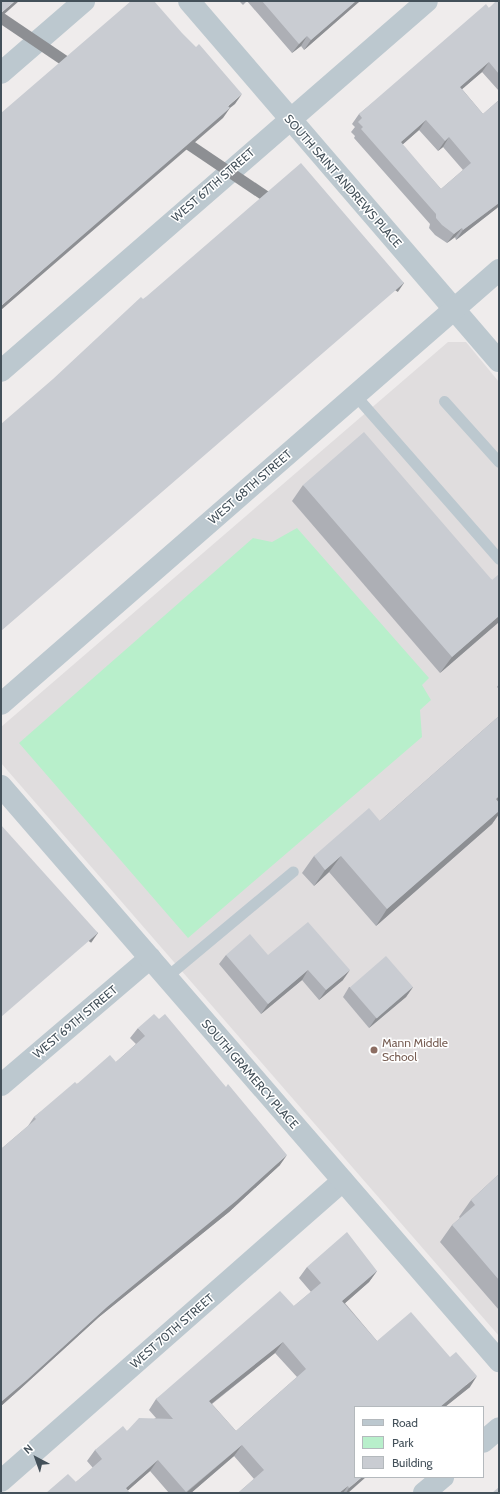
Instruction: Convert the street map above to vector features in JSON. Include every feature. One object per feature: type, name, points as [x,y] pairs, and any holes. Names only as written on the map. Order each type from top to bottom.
[{"type":"street","points":[[1,73],[84,1]]},
{"type":"street","name":"SOUTH SAINT ANDREWS PLACE","points":[[189,1],[289,119],[499,361]]},
{"type":"street","name":"WEST 67TH STREET","points":[[1,370],[426,1]]},
{"type":"street","name":"WEST 68TH STREET","points":[[1,704],[499,270]]},
{"type":"street","name":"SOUTH GRAMERCY PLACE","points":[[1,786],[499,1361]]},
{"type":"street","name":"WEST 69TH STREET","points":[[1,1085],[150,958]]},
{"type":"street","name":"WEST 70TH STREET","points":[[1,1481],[343,1181]]},
{"type":"street","points":[[484,1441],[499,1428]]},
{"type":"street","points":[[424,1493],[442,1478]]},
{"type":"lane","points":[[355,395],[499,559]]},
{"type":"lane","points":[[444,401],[499,462]]},
{"type":"lane","points":[[166,977],[293,871]]},
{"type":"shaded area","name":"Mann Middle School","points":[[448,342],[466,342],[499,382],[499,1336],[1,763],[1,727]]},
{"type":"green space","points":[[297,528],[429,678],[422,685],[431,700],[420,710],[422,737],[188,938],[19,743],[253,538],[272,542]]},
{"type":"building","points":[[1,1],[15,1],[1,13]]},
{"type":"building","points":[[131,1],[154,1],[196,47],[199,44],[242,94],[228,106],[230,108],[1,306],[1,113]]},
{"type":"building","points":[[262,1],[356,1],[311,40],[307,36],[299,44]]},
{"type":"building","points":[[496,1],[499,1],[499,74],[489,62],[460,87],[483,114],[499,100],[499,203],[463,230],[462,228],[454,234],[442,225],[436,218],[436,214],[361,129],[363,127],[358,122],[362,118],[359,114],[486,4],[489,8]],"holes":[[[426,120],[445,141],[449,137],[471,163],[441,189],[401,142]]]},
{"type":"building","points":[[301,163],[404,283],[1,631],[1,424],[53,379],[141,297],[143,299],[147,296]]},
{"type":"building","points":[[364,432],[492,580],[499,574],[499,616],[452,657],[303,485]]},
{"type":"building","points":[[499,716],[499,796],[496,799],[499,803],[499,811],[387,909],[341,856],[325,870],[314,856],[369,808],[380,821]]},
{"type":"building","points":[[1,825],[98,933],[1,1017]]},
{"type":"building","points":[[308,922],[350,970],[326,990],[308,970],[268,1004],[226,955],[250,934],[268,955]]},
{"type":"building","points":[[386,956],[413,987],[377,1018],[350,987]]},
{"type":"building","points":[[154,1014],[159,1019],[165,1014],[226,1087],[228,1084],[287,1155],[236,1201],[107,1307],[1,1402],[1,1149],[36,1119],[34,1117],[75,1082],[77,1084],[110,1055],[116,1062],[145,1036],[138,1028]]},
{"type":"building","points":[[499,1174],[499,1280],[452,1225],[475,1205],[471,1200]]},
{"type":"building","points":[[347,1232],[377,1271],[342,1301],[377,1341],[411,1312],[450,1357],[456,1352],[477,1376],[441,1406],[354,1406],[354,1478],[361,1478],[349,1488],[348,1486],[339,1493],[238,1493],[264,1470],[242,1445],[186,1492],[158,1460],[126,1488],[130,1493],[46,1493],[68,1474],[76,1482],[102,1459],[95,1450],[123,1426],[127,1431],[139,1418],[173,1419],[156,1399],[280,1291],[294,1306],[321,1283],[307,1267]],"holes":[[[283,1342],[306,1369],[236,1431],[209,1401]]]},
{"type":"building","points":[[499,1487],[499,1493],[492,1493]]},
{"type":"place","name":"Mann Middle School","points":[[374,1050]]}]
